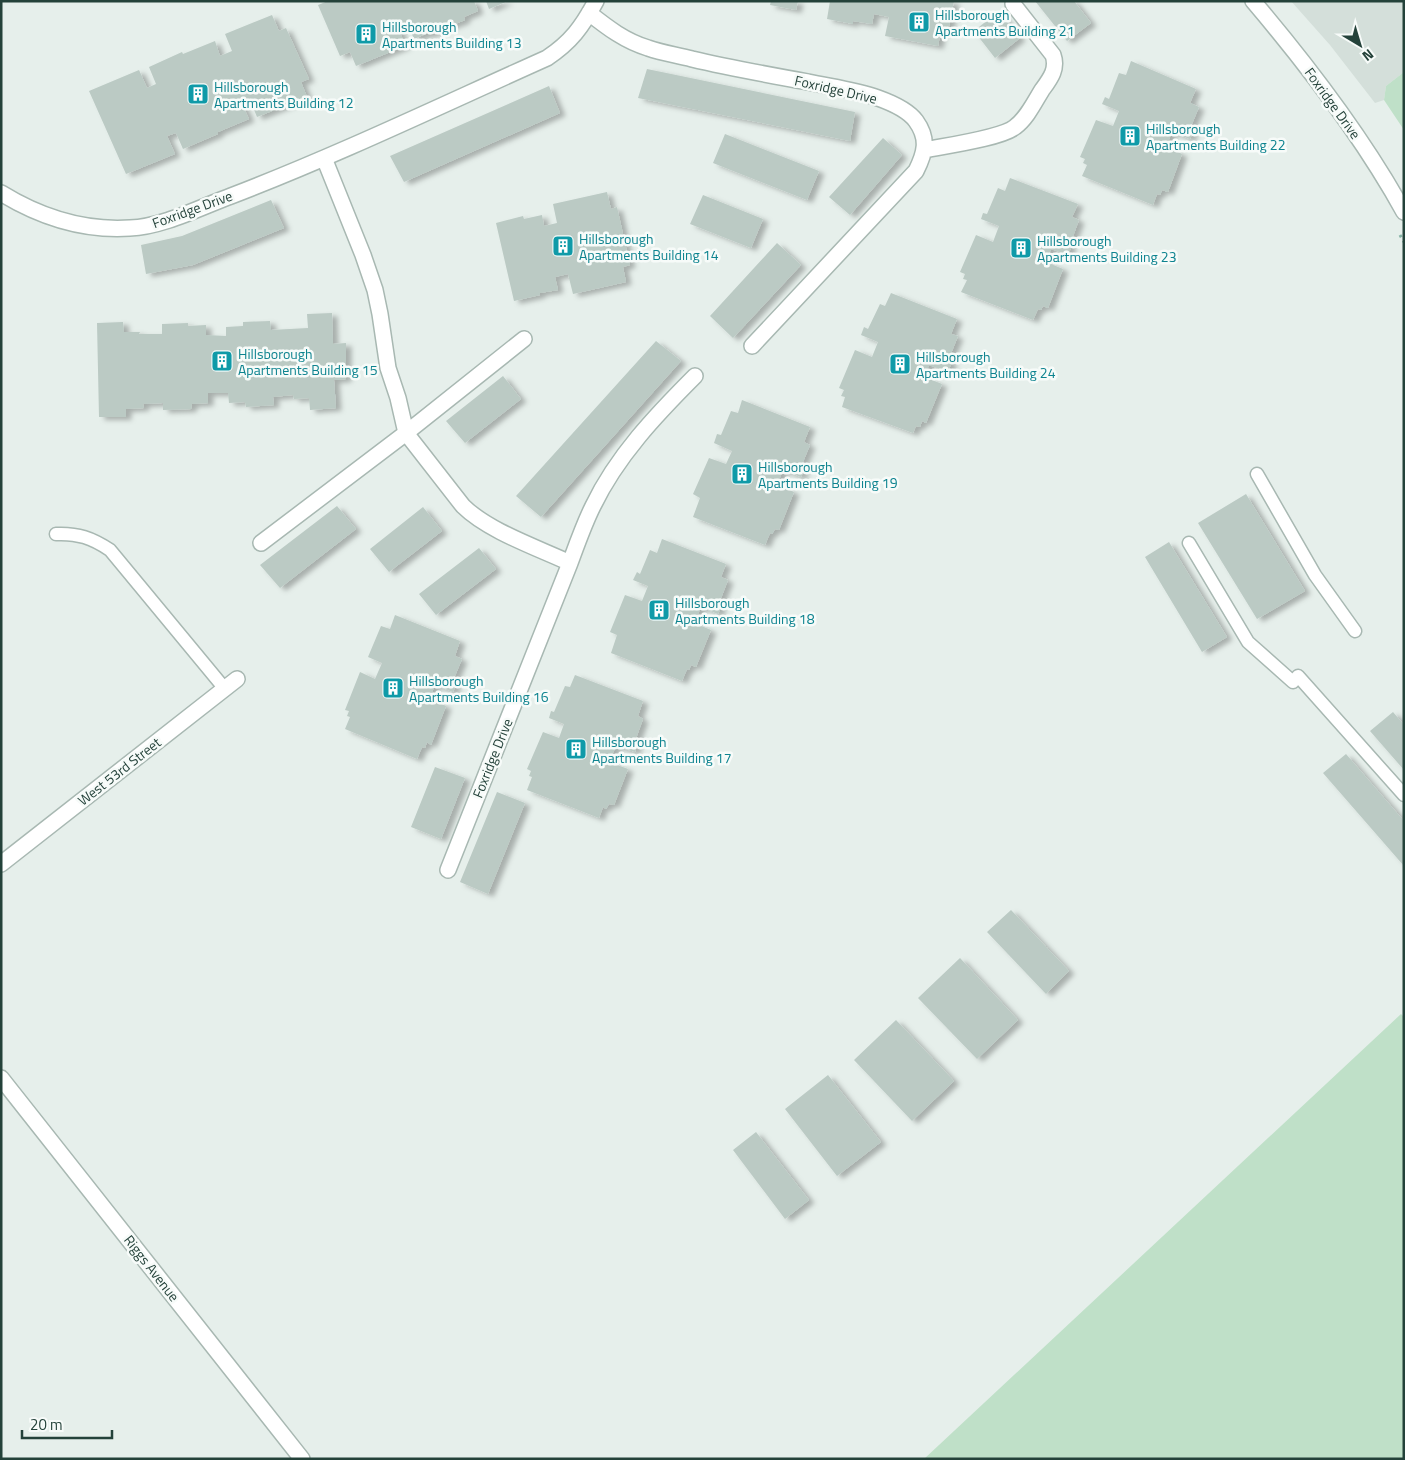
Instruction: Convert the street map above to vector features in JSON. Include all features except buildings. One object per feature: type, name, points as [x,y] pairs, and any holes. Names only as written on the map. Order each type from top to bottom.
[{"type":"street","name":"Foxridge Drive","points":[[1254,1],[1332,99],[1371,156],[1404,211]]},
{"type":"street","points":[[752,346],[916,171],[925,150],[1009,132],[1024,119],[1051,76],[1056,61],[1014,4]]},
{"type":"street","name":"Foxridge Drive","points":[[1,193],[40,214],[79,225],[131,228],[169,220],[324,158],[546,58],[566,44],[593,7],[627,40],[649,49],[731,68],[854,91],[894,104],[907,112],[916,121],[925,139],[925,150]]},
{"type":"street","points":[[324,158],[363,255],[374,290],[380,314],[388,368],[398,398],[406,433],[473,516],[570,563]]},
{"type":"street","points":[[261,543],[406,433],[524,339]]},
{"type":"street","name":"Foxridge Drive","points":[[448,870],[593,506],[612,472],[641,432],[694,376]]},
{"type":"street","name":"West 53rd Street","points":[[1,864],[237,679]]},
{"type":"street","name":"Riggs Avenue","points":[[1,1078],[302,1459]]},
{"type":"lane","points":[[1256,474],[1315,575],[1355,631]]},
{"type":"lane","points":[[56,534],[71,533],[96,540],[110,550],[225,689]]},
{"type":"lane","points":[[1190,543],[1248,642],[1295,679],[1404,795]]},
{"type":"shaded area","points":[[1291,1],[1404,1],[1404,72],[1386,86],[1384,100],[1375,103],[1330,45]]},
{"type":"green space","points":[[1404,72],[1404,130],[1384,100],[1386,86]]},
{"type":"green space","points":[[1401,1014],[1404,1017],[1404,1459],[924,1459]]},
{"type":"place","name":"Hillsborough Apartments Building 21","points":[[919,22]]},
{"type":"place","name":"Hillsborough Apartments Building 13","points":[[366,34]]},
{"type":"place","name":"Hillsborough Apartments Building 12","points":[[198,94]]},
{"type":"place","name":"Hillsborough Apartments Building 22","points":[[1130,136]]},
{"type":"place","name":"Hillsborough Apartments Building 14","points":[[563,246]]},
{"type":"place","name":"Hillsborough Apartments Building 23","points":[[1021,248]]},
{"type":"place","name":"Hillsborough Apartments Building 15","points":[[222,361]]},
{"type":"place","name":"Hillsborough Apartments Building 24","points":[[900,364]]},
{"type":"place","name":"Hillsborough Apartments Building 19","points":[[742,474]]},
{"type":"place","name":"Hillsborough Apartments Building 18","points":[[659,610]]},
{"type":"place","name":"Hillsborough Apartments Building 16","points":[[393,688]]},
{"type":"place","name":"Hillsborough Apartments Building 17","points":[[576,749]]}]
